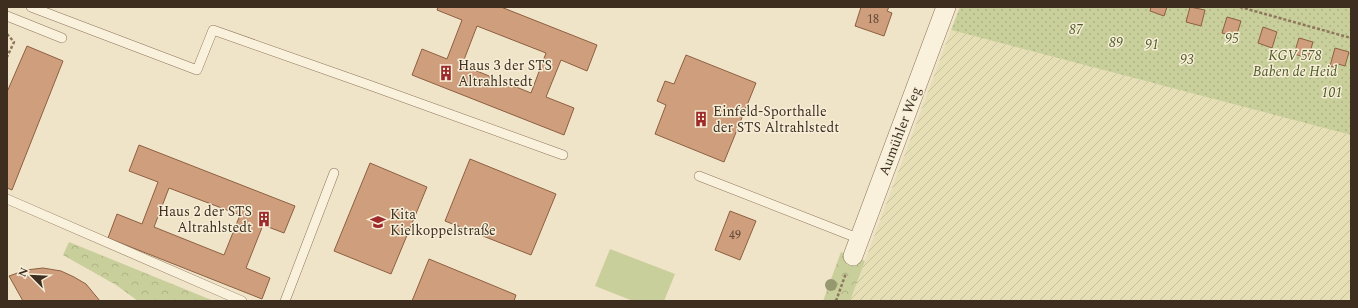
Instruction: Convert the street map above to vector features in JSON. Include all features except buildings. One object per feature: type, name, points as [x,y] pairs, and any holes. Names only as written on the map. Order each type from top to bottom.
[{"type":"street","name":"Aumühler Weg","points":[[853,256],[946,7]]},
{"type":"lane","points":[[31,7],[197,70],[213,30],[563,156]]},
{"type":"lane","points":[[7,16],[62,38]]},
{"type":"lane","points":[[285,301],[334,173]]},
{"type":"lane","points":[[699,176],[860,238]]},
{"type":"lane","points":[[7,199],[242,301]]},
{"type":"path","points":[[1240,7],[1351,38]]},
{"type":"path","points":[[7,34],[14,42],[7,57]]},
{"type":"path","points":[[836,301],[853,256]]},
{"type":"shaded area","points":[[951,30],[1351,135],[1351,301],[850,301]]},
{"type":"green space","name":"KGV 578 Baben de Heid","points":[[960,7],[1351,7],[1351,135],[951,30]]},
{"type":"green space","points":[[69,242],[214,301],[138,301],[116,285],[63,255]]},
{"type":"green space","points":[[610,249],[675,274],[664,301],[633,301],[595,286]]},
{"type":"green space","points":[[841,252],[865,261],[850,301],[823,301]]},
{"type":"place","name":"Haus 3 der STS Altrahlstedt","points":[[446,73]]},
{"type":"place","name":"Einfeld-Sporthalle der STS Altrahlstedt","points":[[701,119]]},
{"type":"place","name":"Haus 2 der STS Altrahlstedt","points":[[264,219]]},
{"type":"place","name":"Kita Kielkoppelstraße","points":[[378,222]]},
{"type":"park label","name":"87","points":[[1076,29]]},
{"type":"park label","name":"95","points":[[1232,38]]},
{"type":"park label","name":"89","points":[[1116,42]]},
{"type":"park label","name":"91","points":[[1152,44]]},
{"type":"park label","name":"93","points":[[1187,59]]},
{"type":"park label","name":"101","points":[[1332,92]]}]
